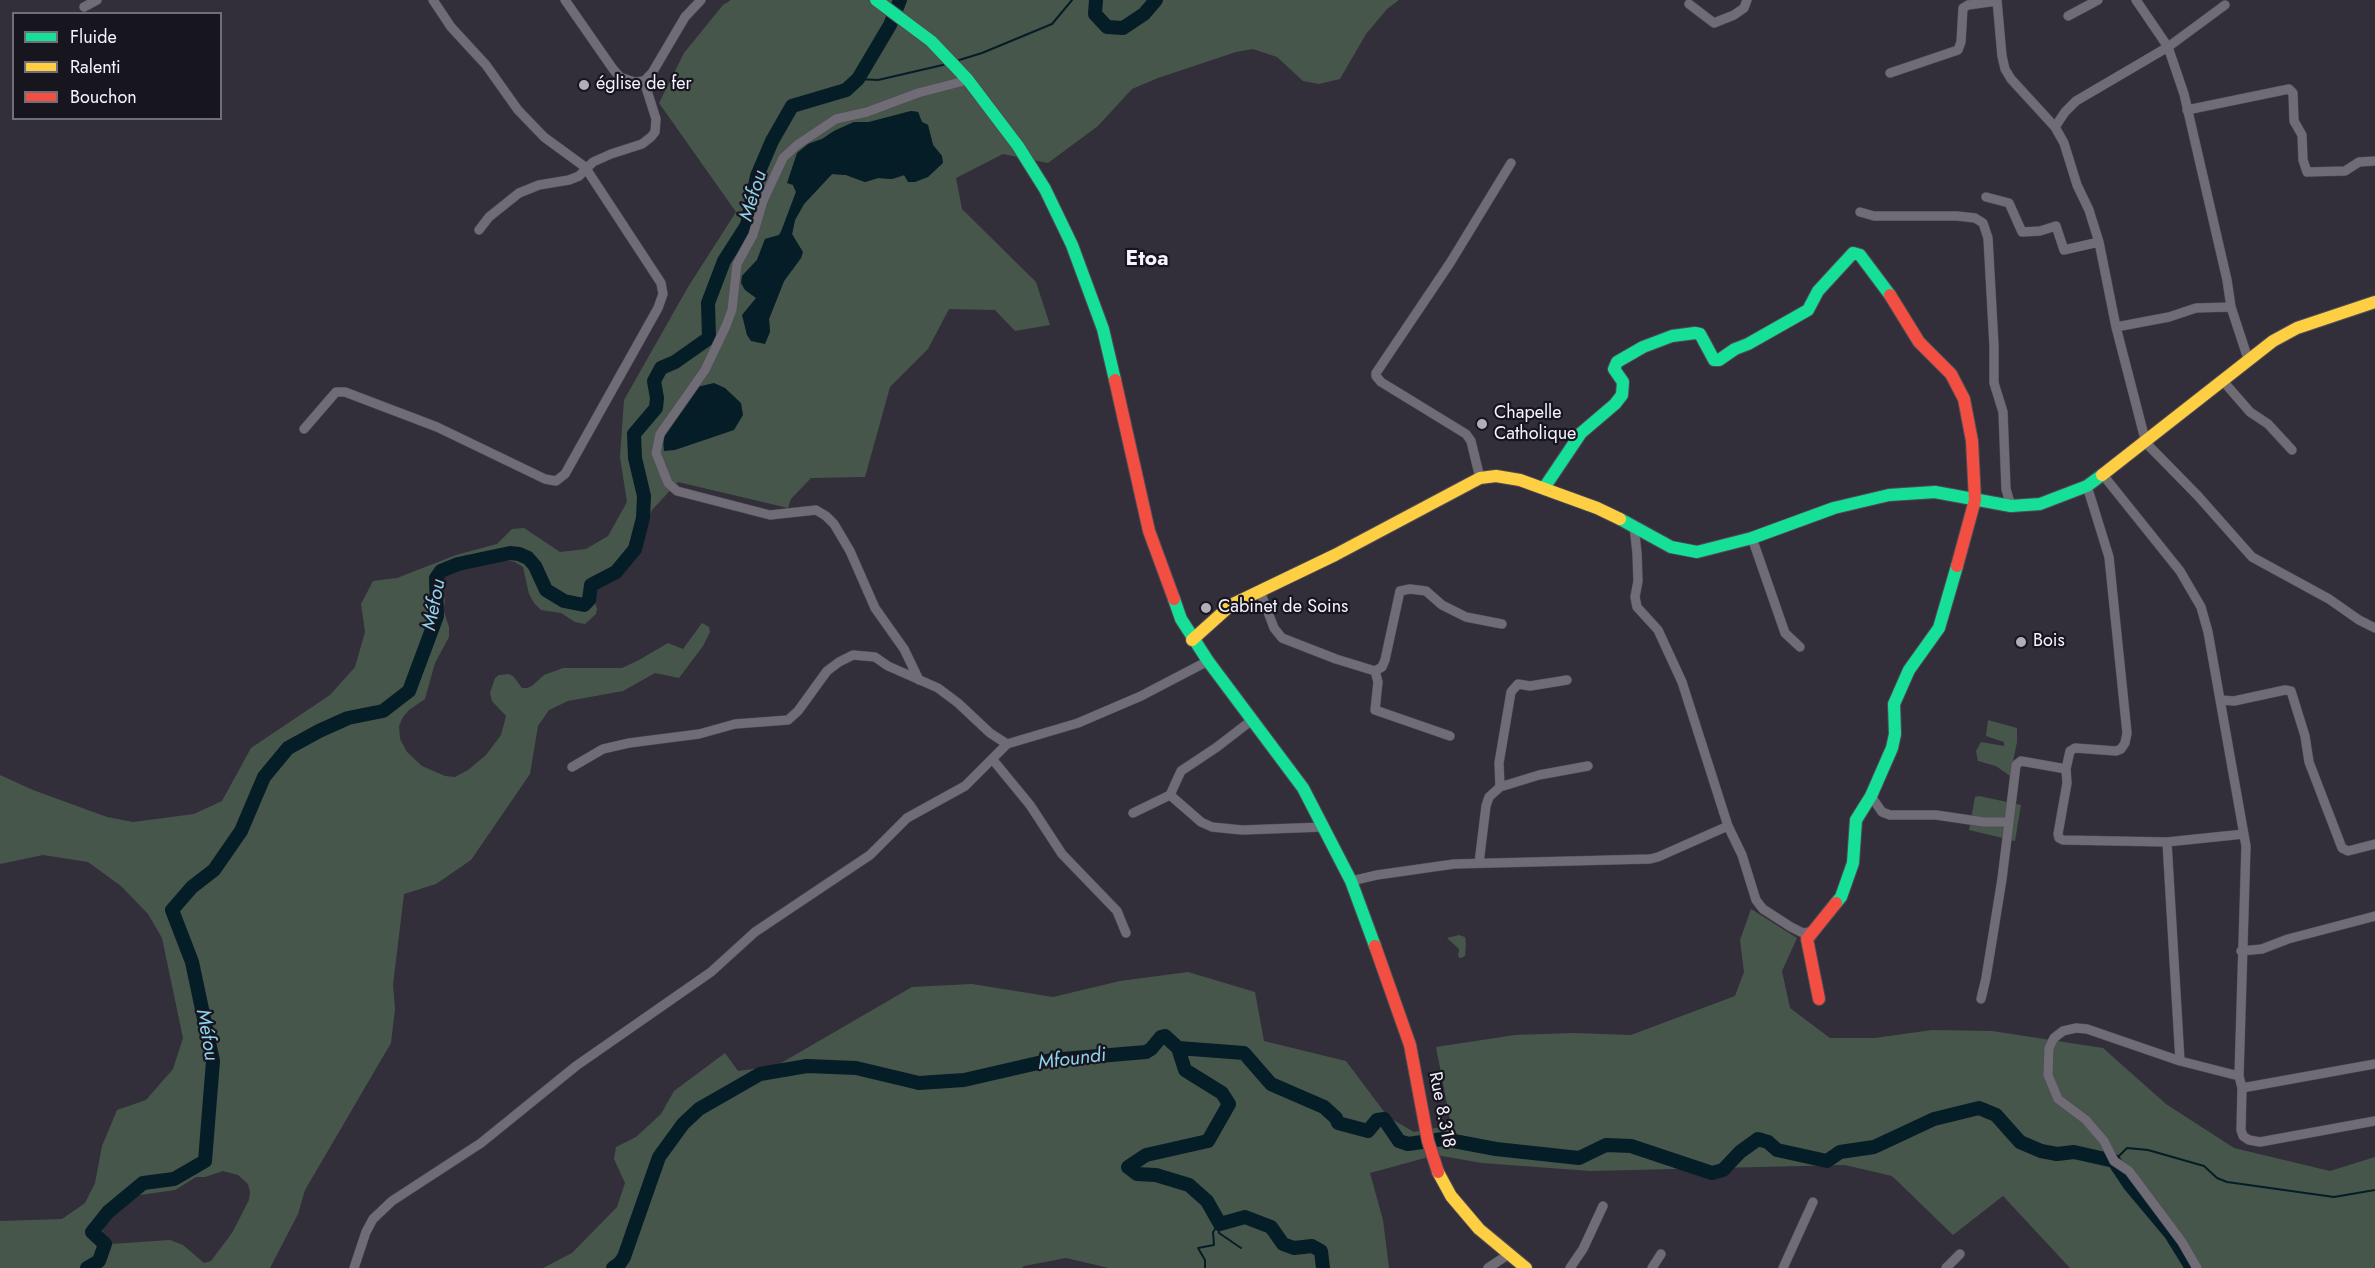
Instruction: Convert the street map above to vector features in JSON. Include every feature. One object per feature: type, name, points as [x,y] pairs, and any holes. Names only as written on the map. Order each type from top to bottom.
[{"type":"street","points":[[84,7],[97,0]]},
{"type":"street","points":[[304,429],[336,392],[345,392],[437,427],[545,479],[556,481],[565,474],[658,308],[663,294],[661,283],[585,167],[544,137],[518,110],[486,65],[451,27],[433,0]]},
{"type":"street","points":[[565,0],[620,77],[634,82],[644,81],[652,73],[685,17],[701,0]]},
{"type":"street","points":[[1689,4],[1714,23],[1734,15],[1744,8],[1747,0]]},
{"type":"street","points":[[1890,73],[1958,50],[1961,42],[1963,8],[1997,0],[2005,69],[2011,79],[2055,127],[2064,144],[2077,185],[2089,210],[2099,243],[2116,327],[2146,443],[2252,557],[2320,594],[2375,628]]},
{"type":"street","points":[[2068,16],[2098,0]]},
{"type":"street","points":[[2136,0],[2169,47],[2187,110],[2222,258],[2231,307],[2248,359]]},
{"type":"street","name":"Rue 8.318","points":[[880,3],[931,41],[968,80],[1012,139],[1045,189],[1072,245],[1103,329],[1149,531],[1181,619],[1192,639],[1303,788],[1351,881],[1410,1046],[1433,1162],[1451,1196],[1479,1229],[1526,1268]]},
{"type":"street","points":[[2055,127],[2076,101],[2169,47],[2225,5]]},
{"type":"street","points":[[919,680],[904,650],[875,608],[850,551],[826,516],[816,510],[770,514],[677,490],[668,483],[656,453],[660,434],[705,370],[726,326],[732,310],[737,264],[753,235],[763,201],[783,158],[797,145],[836,119],[867,112],[918,93],[968,80]]},
{"type":"street","points":[[478,230],[489,217],[519,193],[539,185],[579,176],[585,167],[611,154],[642,144],[656,132],[656,119],[644,81]]},
{"type":"street","points":[[2187,110],[2289,90],[2293,93],[2294,121],[2302,135],[2303,160],[2307,172],[2345,171],[2359,162],[2375,161]]},
{"type":"street","points":[[1480,478],[1471,441],[1466,434],[1381,382],[1376,373],[1450,263],[1510,163]]},
{"type":"street","points":[[1986,196],[2009,203],[2022,231],[2040,231],[2056,226],[2064,250],[2099,243]]},
{"type":"street","points":[[1860,212],[1874,216],[1957,216],[1975,218],[1983,223],[1988,238],[1994,383],[2003,411],[2006,489],[2011,506]]},
{"type":"street","points":[[1544,488],[1581,434],[1622,395],[1623,382],[1614,369],[1617,362],[1653,343],[1672,336],[1695,333],[1700,334],[1714,360],[1719,360],[1808,310],[1823,285],[1852,254],[1860,255],[1890,295],[1919,342],[1951,374],[1959,386],[1964,399],[1972,441],[1975,500],[1943,618],[1939,628],[1909,670],[1894,704],[1892,747],[1871,796],[1856,820],[1852,863],[1841,897],[1807,939],[1819,999]]},
{"type":"street","points":[[1192,639],[1231,605],[1335,555],[1480,478],[1496,476],[1520,480],[1544,488],[1634,525],[1671,547],[1687,551],[1710,550],[1752,538],[1834,508],[1889,495],[1935,492],[2011,506],[2049,502],[2086,486],[2103,475],[2273,341],[2297,328],[2375,302]]},
{"type":"street","points":[[2116,327],[2169,317],[2196,308],[2231,307]]},
{"type":"street","points":[[2223,381],[2250,412],[2268,424],[2292,450]]},
{"type":"street","points":[[2103,475],[2140,524],[2174,562],[2201,607],[2221,700],[2244,834],[2246,882],[2241,951],[2239,1076],[2242,1088],[2241,1130],[2243,1136],[2260,1142],[2375,1121]]},
{"type":"street","points":[[2086,486],[2109,557],[2127,733],[2125,744],[2116,752],[2073,748],[2066,769],[2067,783],[2059,838],[2062,840],[2167,842],[2244,834]]},
{"type":"street","points":[[1634,525],[1638,581],[1635,597],[1637,607],[1658,630],[1682,682],[1728,826],[1742,855],[1756,900],[1763,909],[1803,933],[1815,931]]},
{"type":"street","points":[[1752,538],[1785,633],[1800,647]]},
{"type":"street","points":[[1260,591],[1274,628],[1282,638],[1336,659],[1375,670],[1382,667],[1385,660],[1400,591],[1410,589],[1425,591],[1442,605],[1466,617],[1502,624]]},
{"type":"street","points":[[572,767],[603,749],[629,743],[699,734],[735,724],[788,720],[798,711],[827,671],[853,655],[875,657],[888,666],[948,695],[990,733],[1007,744]]},
{"type":"street","points":[[354,1268],[366,1232],[373,1219],[392,1201],[481,1143],[576,1066],[711,972],[755,932],[870,855],[907,818],[953,795],[993,760],[1007,744],[1078,723],[1141,696],[1208,661]]},
{"type":"street","points":[[1375,670],[1378,682],[1375,710],[1449,736]]},
{"type":"street","points":[[1500,787],[1499,763],[1511,692],[1518,684],[1530,686],[1567,680]]},
{"type":"street","points":[[2221,700],[2234,701],[2285,690],[2291,691],[2305,736],[2309,762],[2342,848],[2348,851],[2375,844]]},
{"type":"street","points":[[1133,813],[1170,795],[1181,771],[1252,720]]},
{"type":"street","points":[[993,760],[1030,805],[1062,854],[1117,911],[1126,933]]},
{"type":"street","points":[[1981,999],[1997,912],[2016,765],[2020,761],[2066,769]]},
{"type":"street","points":[[1479,863],[1489,796],[1500,787],[1539,775],[1588,766]]},
{"type":"street","points":[[1170,795],[1201,822],[1212,827],[1242,830],[1324,827]]},
{"type":"street","points":[[1871,796],[1882,812],[1890,815],[1936,815],[1984,822],[2009,822]]},
{"type":"street","points":[[1351,881],[1377,874],[1479,863],[1650,859],[1728,826]]},
{"type":"street","points":[[2167,842],[2180,1061]]},
{"type":"street","points":[[2241,951],[2262,949],[2288,939],[2375,916]]},
{"type":"street","points":[[2197,1268],[2178,1237],[2129,1171],[2114,1161],[2104,1141],[2086,1120],[2058,1099],[2048,1075],[2049,1048],[2054,1038],[2063,1031],[2076,1028],[2087,1029],[2180,1061],[2239,1076]]},
{"type":"street","points":[[2242,1088],[2375,1064]]},
{"type":"street","points":[[1783,1268],[1813,1202]]},
{"type":"street","points":[[1570,1268],[1587,1243],[1603,1206]]},
{"type":"street","points":[[1488,1268],[1509,1254]]},
{"type":"street","points":[[1652,1268],[1661,1254]]},
{"type":"street","points":[[1946,1268],[1960,1254]]},
{"type":"green space","points":[[731,0],[1399,0],[1387,9],[1366,34],[1340,79],[1319,84],[1303,81],[1277,57],[1253,49],[1236,52],[1132,89],[1098,126],[1048,163],[1003,154],[956,178],[962,209],[1036,282],[1050,325],[1015,331],[995,310],[949,309],[928,349],[890,387],[865,477],[811,478],[791,499],[788,508],[678,482],[652,510],[638,556],[623,574],[598,584],[594,589],[596,614],[585,624],[575,622],[561,613],[541,610],[529,594],[523,567],[515,562],[506,560],[486,562],[447,574],[444,578],[443,609],[449,627],[449,637],[435,663],[425,699],[409,710],[399,726],[400,739],[407,752],[422,766],[445,776],[455,777],[468,770],[486,755],[501,735],[506,716],[492,701],[490,693],[495,678],[499,675],[509,674],[522,688],[527,688],[544,675],[563,668],[622,668],[668,643],[683,649],[702,623],[709,627],[710,632],[703,646],[679,678],[655,673],[623,691],[568,701],[549,710],[538,726],[530,774],[471,860],[436,884],[404,894],[393,985],[395,1009],[391,1043],[305,1190],[298,1214],[270,1268],[0,1268],[0,1221],[62,1219],[85,1203],[95,1183],[102,1146],[117,1110],[146,1100],[173,1069],[183,1038],[162,938],[148,914],[121,886],[88,862],[43,855],[0,864],[0,775],[33,790],[107,817],[133,822],[194,814],[222,801],[251,748],[330,695],[355,667],[365,632],[361,604],[373,581],[397,578],[456,555],[497,544],[512,529],[524,528],[560,552],[586,549],[608,536],[627,502],[620,457],[624,400],[688,287],[736,212],[659,103],[684,53],[723,5]],"holes":[[[911,111],[918,112],[922,122],[928,125],[933,145],[942,156],[892,179],[878,178],[865,182],[846,175],[832,174],[804,204],[795,220],[792,234],[801,258],[784,281],[769,319],[770,332],[747,335],[743,315],[756,298],[742,276],[757,260],[765,239],[780,235],[796,192],[793,185],[808,144],[854,122],[869,122]],[[223,1171],[238,1175],[248,1184],[249,1200],[232,1233],[211,1261],[204,1263],[183,1245],[170,1240],[111,1244],[102,1233],[107,1219],[133,1196],[175,1190],[196,1177],[205,1177]]]},
{"type":"green space","points":[[1988,720],[2017,728],[2017,742],[2010,776],[1996,766],[1978,761],[1976,751],[1981,742],[2004,746],[2004,742],[1986,736]]},
{"type":"green space","points":[[1975,797],[2021,805],[2015,841],[1969,830]]},
{"type":"green space","points":[[1751,909],[1797,938],[1782,971],[1790,1008],[1830,1038],[1875,1038],[1932,1030],[1992,1031],[2103,1048],[2166,1104],[2234,1148],[2330,1171],[2375,1157],[2375,1268],[2070,1268],[2003,1196],[1953,1235],[1892,1176],[1845,1165],[1590,1171],[1482,1163],[1436,1155],[1370,1173],[1383,1220],[1389,1268],[1109,1268],[1066,1258],[1022,1268],[543,1268],[572,1253],[617,1207],[625,1183],[614,1159],[616,1147],[636,1137],[661,1114],[674,1091],[725,1053],[738,1071],[776,1066],[912,987],[972,984],[1053,997],[1120,981],[1188,972],[1255,992],[1264,1041],[1346,1061],[1388,1117],[1414,1132],[1451,1125],[1436,1047],[1515,1035],[1573,1033],[1631,1035],[1735,996],[1744,972],[1740,940]]},
{"type":"green space","points":[[1459,935],[1465,937],[1466,944],[1465,956],[1461,958],[1458,957],[1459,949],[1447,938]]},
{"type":"water","points":[[911,111],[918,112],[922,122],[928,125],[933,145],[942,156],[943,163],[928,177],[915,182],[908,182],[904,175],[892,179],[878,178],[865,182],[846,175],[832,174],[804,204],[795,220],[792,234],[803,252],[784,281],[769,319],[770,332],[765,344],[751,341],[747,335],[742,315],[756,298],[745,290],[741,283],[742,276],[757,260],[765,239],[779,235],[782,229],[796,192],[793,185],[787,183],[797,153],[808,144],[854,122],[869,122]]},
{"type":"water","points":[[714,383],[725,388],[741,403],[743,415],[734,430],[675,450],[664,451],[663,440],[667,431],[697,387]]},
{"type":"waterway","name":"Méfou","points":[[87,1268],[99,1261],[105,1244],[92,1232],[108,1212],[143,1183],[174,1179],[205,1161],[213,1061],[192,962],[172,910],[192,887],[214,870],[241,831],[264,777],[288,748],[348,718],[383,711],[409,691],[437,616],[436,578],[441,571],[458,564],[510,553],[519,554],[528,558],[535,566],[546,590],[564,601],[584,605],[589,600],[591,585],[616,572],[635,549],[643,518],[644,496],[635,458],[634,434],[656,408],[654,381],[661,368],[675,362],[709,338],[708,303],[724,261],[747,225],[757,176],[772,141],[792,106],[846,90],[858,79],[890,25],[900,0]]},
{"type":"waterway","points":[[956,61],[982,53],[1052,24],[1072,0]]},
{"type":"waterway","name":"Méfou","points":[[1096,0],[1095,14],[1107,27],[1123,28],[1144,14],[1156,0]]},
{"type":"waterway","points":[[858,79],[878,80],[947,64]]},
{"type":"waterway","name":"Mfoundi","points":[[613,1268],[624,1257],[659,1157],[683,1124],[699,1109],[760,1074],[807,1066],[856,1068],[919,1083],[964,1080],[1051,1060],[1146,1052],[1161,1037],[1165,1036],[1178,1048],[1185,1070],[1222,1093],[1229,1104],[1208,1141],[1146,1155],[1128,1167],[1137,1174],[1156,1175],[1189,1185],[1207,1201],[1220,1224],[1245,1217],[1271,1227],[1283,1244],[1294,1248],[1312,1246],[1321,1251],[1323,1268]]},
{"type":"waterway","points":[[1178,1048],[1244,1053],[1271,1084],[1324,1107],[1338,1123],[1368,1131],[1377,1120],[1384,1119],[1399,1141],[1408,1144],[1443,1139],[1496,1149],[1579,1158],[1606,1145],[1631,1146],[1712,1173],[1723,1170],[1740,1152],[1758,1139],[1768,1142],[1777,1150],[1827,1161],[1840,1152],[1874,1147],[1934,1119],[1979,1108],[1996,1115],[2020,1142],[2041,1151],[2057,1154],[2074,1152],[2114,1161],[2130,1185],[2171,1234],[2192,1268]]},
{"type":"waterway","points":[[2116,1159],[2127,1148],[2148,1150],[2204,1166],[2217,1178],[2227,1182],[2334,1197],[2375,1190]]},
{"type":"waterway","points":[[1205,1268],[1205,1260],[1198,1248],[1214,1245],[1213,1232],[1218,1225],[1219,1233],[1241,1248]]},
{"type":"traffic: fast","points":[[876,0],[931,41],[968,80],[1018,146],[1045,189],[1072,245],[1103,329],[1115,380]]},
{"type":"traffic: fast","points":[[1544,488],[1581,433],[1615,404],[1622,395],[1623,382],[1614,369],[1617,362],[1643,347],[1672,336],[1695,333],[1700,334],[1714,360],[1719,360],[1808,310],[1818,291],[1853,253],[1860,255],[1890,295]]},
{"type":"traffic: fast","points":[[1620,519],[1671,547],[1697,552],[1752,538],[1834,508],[1889,495],[1935,492],[2011,506],[2040,504],[2087,486],[2102,475]]},
{"type":"traffic: fast","points":[[1836,903],[1841,897],[1853,863],[1856,820],[1871,796],[1892,748],[1895,734],[1894,704],[1909,670],[1939,628],[1957,566]]},
{"type":"traffic: fast","points":[[1174,599],[1181,619],[1208,661],[1303,788],[1351,881],[1375,946]]},
{"type":"traffic: slow","points":[[2102,475],[2273,341],[2297,328],[2375,302]]},
{"type":"traffic: slow","points":[[1192,640],[1231,605],[1335,555],[1480,478],[1496,476],[1520,480],[1597,508],[1620,519]]},
{"type":"traffic: slow","points":[[1438,1172],[1451,1196],[1479,1229],[1526,1268]]},
{"type":"traffic: jam","points":[[1890,295],[1919,342],[1951,374],[1964,399],[1972,441],[1975,500],[1957,566]]},
{"type":"traffic: jam","points":[[1115,380],[1149,531],[1174,599]]},
{"type":"traffic: jam","points":[[1819,999],[1807,939],[1836,903]]},
{"type":"traffic: jam","points":[[1375,946],[1410,1045],[1428,1141],[1438,1172]]},
{"type":"place","name":"église de fer","points":[[584,85]]},
{"type":"place","name":"Chapelle Catholique","points":[[1482,424]]},
{"type":"place","name":"Cabinet de Soins","points":[[1206,608]]},
{"type":"place","name":"Bois","points":[[2021,642]]},
{"type":"district","name":"Etoa","points":[[1147,260]]}]
